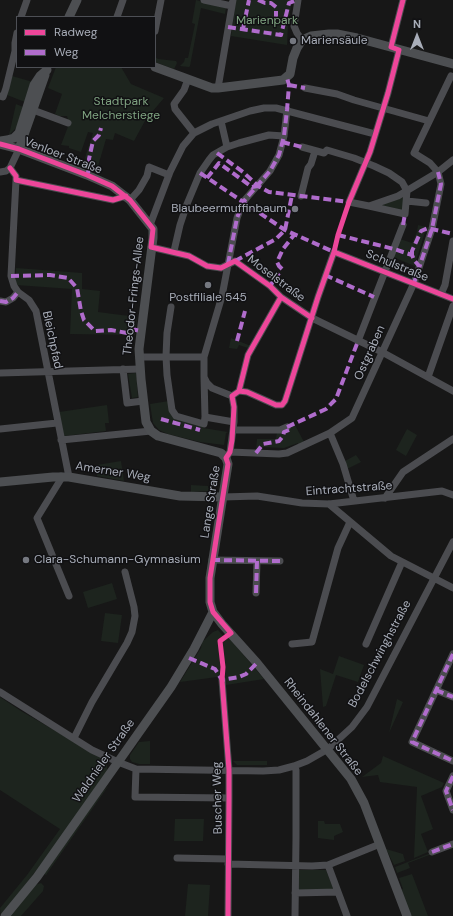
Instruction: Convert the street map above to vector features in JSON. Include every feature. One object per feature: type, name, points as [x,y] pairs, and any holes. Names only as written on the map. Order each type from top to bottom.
[{"type":"main road","points":[[69,16],[77,0]]},
{"type":"main road","points":[[156,67],[212,88],[283,80],[290,74],[293,58],[302,40],[311,36],[337,34],[453,64]]},
{"type":"main road","points":[[19,149],[48,68]]},
{"type":"main road","points":[[0,142],[14,138],[18,132],[34,85],[48,68]]},
{"type":"main road","name":"Venloer Straße","points":[[0,142],[87,174],[112,186],[128,198],[150,225]]},
{"type":"main road","name":"Theodor-Frings-Allee","points":[[150,225],[153,229],[139,339],[139,357],[146,422],[151,431]]},
{"type":"main road","points":[[151,431],[158,436],[228,455]]},
{"type":"main road","name":"Lange Straße","points":[[213,612],[210,602],[210,578],[228,464],[228,455]]},
{"type":"main road","name":"Amerner Weg","points":[[0,482],[65,477],[180,496],[223,497]]},
{"type":"main road","name":"Rheindahlener Straße","points":[[213,612],[257,663],[351,779],[364,803],[407,916]]},
{"type":"main road","name":"Waldnieler Straße","points":[[5,916],[37,877],[170,687],[194,649],[213,612]]},
{"type":"street","points":[[21,16],[27,0]]},
{"type":"street","points":[[117,16],[123,0]]},
{"type":"street","points":[[156,26],[161,0]]},
{"type":"street","points":[[204,0],[232,3],[218,88]]},
{"type":"street","points":[[298,0],[294,26],[302,40]]},
{"type":"street","points":[[302,147],[324,153],[327,150],[365,162],[389,173],[402,182],[407,191],[406,214],[349,202],[365,162],[383,108],[403,0]]},
{"type":"street","points":[[1,96],[15,51],[16,38]]},
{"type":"street","points":[[438,172],[430,163],[414,153],[451,76]]},
{"type":"street","points":[[188,79],[184,90],[174,104],[175,109],[194,133]]},
{"type":"street","points":[[305,88],[337,94],[429,121]]},
{"type":"street","points":[[150,225],[169,175],[183,146],[194,133],[203,128],[250,111],[264,108],[276,108],[375,134]]},
{"type":"street","points":[[33,110],[68,123]]},
{"type":"street","points":[[171,307],[167,333],[166,356],[167,376],[172,410],[176,416],[204,424],[204,356],[222,296],[237,218],[243,202],[270,171],[279,155],[284,136],[287,110]]},
{"type":"street","points":[[221,121],[227,147]]},
{"type":"street","points":[[174,252],[180,225],[200,173],[204,165],[213,155],[227,147],[269,135],[284,136]]},
{"type":"street","name":"Bleichpfad","points":[[19,149],[5,171],[16,176],[11,276],[14,286],[18,292],[29,300],[36,311],[61,440],[65,477]]},
{"type":"street","points":[[301,196],[306,175],[316,151]]},
{"type":"street","points":[[369,206],[398,196],[438,172],[453,160]]},
{"type":"street","points":[[16,180],[113,200],[128,198],[139,190],[147,176],[149,167],[169,175]]},
{"type":"street","name":"Ostgraben","points":[[228,455],[279,454],[296,449],[330,433],[352,418],[414,283],[432,229],[442,184],[438,172]]},
{"type":"street","points":[[407,201],[426,204]]},
{"type":"street","points":[[358,341],[403,225]]},
{"type":"street","points":[[441,294],[445,285],[453,241]]},
{"type":"street","points":[[151,247],[189,256],[207,266],[221,268],[228,264]]},
{"type":"street","name":"Schulstraße","points":[[312,318],[334,252],[453,299]]},
{"type":"street","name":"Moselstraße","points":[[228,264],[235,261],[270,286],[281,297],[312,318],[382,352],[453,391]]},
{"type":"street","points":[[0,301],[6,302],[13,298],[18,292]]},
{"type":"street","points":[[204,377],[212,388],[232,396],[239,391],[248,355],[281,297]]},
{"type":"street","points":[[428,377],[453,306]]},
{"type":"street","points":[[239,391],[246,392],[276,405],[282,405],[285,402],[312,318]]},
{"type":"street","points":[[139,357],[204,356]]},
{"type":"street","points":[[123,369],[127,403],[143,401]]},
{"type":"street","points":[[0,373],[140,369]]},
{"type":"street","name":"Lange Straße","points":[[228,455],[233,426],[234,407],[232,396]]},
{"type":"street","points":[[205,417],[233,426],[280,430],[287,427]]},
{"type":"street","points":[[0,429],[58,423]]},
{"type":"street","points":[[61,440],[151,431]]},
{"type":"street","points":[[330,433],[343,464],[354,501]]},
{"type":"street","points":[[385,498],[403,472],[453,439]]},
{"type":"street","points":[[65,477],[61,479],[37,518],[69,596]]},
{"type":"street","name":"Eintrachtstraße","points":[[223,497],[257,496],[302,503],[329,504],[442,491],[453,495]]},
{"type":"street","points":[[329,504],[391,556],[453,588]]},
{"type":"street","points":[[292,644],[312,642],[338,548],[350,522]]},
{"type":"street","name":"Bodelschwinghstraße","points":[[0,692],[92,750],[136,769],[263,771],[279,770],[294,766],[307,761],[328,749],[352,727],[367,707],[453,542]]},
{"type":"street","points":[[212,560],[280,561]]},
{"type":"street","points":[[256,593],[257,561]]},
{"type":"street","points":[[366,644],[402,562]]},
{"type":"street","points":[[74,738],[92,702],[132,632],[135,616],[125,572]]},
{"type":"street","points":[[453,654],[412,742],[453,761]]},
{"type":"street","name":"Buscher Weg","points":[[222,680],[229,770],[228,916]]},
{"type":"street","points":[[436,690],[453,697]]},
{"type":"street","points":[[294,766],[296,770],[294,916]]},
{"type":"street","name":"Buscher Weg","points":[[136,769],[135,797],[229,798]]},
{"type":"street","points":[[453,776],[446,791],[453,810]]},
{"type":"street","points":[[177,858],[295,865],[328,865],[380,844]]},
{"type":"street","points":[[432,852],[453,844]]},
{"type":"street","points":[[328,865],[347,916]]},
{"type":"street","points":[[295,893],[338,892]]},
{"type":"green space","points":[[196,0],[226,8],[225,14],[201,8],[190,66],[180,66],[184,62],[185,58],[188,58],[195,24],[192,23]]},
{"type":"green space","name":"Marienpark","points":[[236,0],[292,0],[288,25],[287,45],[231,36]]},
{"type":"green space","points":[[156,58],[176,61],[177,63],[174,69],[156,62]]},
{"type":"green space","name":"Stadtpark Melcherstiege","points":[[56,68],[122,68],[131,84],[164,98],[146,119],[134,141],[115,133],[113,140],[106,139],[96,173],[83,167],[93,133],[88,132],[81,152],[69,148],[69,146],[61,145],[69,124],[67,116],[59,116],[55,114],[62,94],[48,88]]},
{"type":"green space","points":[[12,76],[33,82],[25,102],[7,95]]},
{"type":"green space","points":[[16,104],[23,107],[17,127],[9,135]]},
{"type":"green space","points":[[403,197],[404,211],[377,206]]},
{"type":"green space","points":[[418,225],[431,228],[429,233],[425,232],[416,261],[419,263],[417,267],[393,257],[400,239],[412,243],[417,232]]},
{"type":"green space","points":[[16,268],[82,273],[82,289],[100,291],[98,312],[137,317],[135,335],[70,334],[72,289],[16,285]]},
{"type":"green space","points":[[231,338],[251,346],[248,348],[239,345],[237,349],[229,348]]},
{"type":"green space","points":[[136,373],[138,397],[132,398],[128,374]]},
{"type":"green space","points":[[169,401],[171,413],[203,425],[203,428],[228,432],[226,433],[224,445],[200,442],[168,434],[159,430],[153,423],[150,404]]},
{"type":"green space","points":[[107,405],[109,423],[105,423],[106,431],[64,436],[59,412]]},
{"type":"green space","points":[[295,425],[304,442],[298,447],[298,443],[284,448],[261,447],[259,450],[256,450],[257,439],[276,439],[277,431],[281,431]]},
{"type":"green space","points":[[407,429],[417,435],[406,456],[396,450]]},
{"type":"green space","points":[[356,455],[361,462],[347,469],[345,461]]},
{"type":"green space","points":[[121,461],[124,481],[97,476],[97,465]]},
{"type":"green space","points":[[191,485],[208,486],[208,488],[213,489],[212,491],[191,492]]},
{"type":"green space","points":[[112,583],[117,599],[88,608],[83,592]]},
{"type":"green space","points":[[105,613],[122,615],[118,643],[101,641]]},
{"type":"green space","points":[[218,630],[226,639],[229,638],[264,679],[226,685],[217,677],[180,682],[201,648],[202,642],[213,632]]},
{"type":"green space","points":[[339,656],[364,665],[358,682],[336,675],[326,706],[323,707],[320,669],[333,674]]},
{"type":"green space","points":[[0,697],[21,711],[104,759],[107,765],[107,772],[56,845],[1,916],[0,908],[27,875],[60,829],[0,790]]},
{"type":"green space","points":[[397,699],[403,702],[389,733]]},
{"type":"green space","points":[[150,741],[150,764],[139,764],[132,762],[130,755],[139,742]]},
{"type":"green space","points":[[383,756],[444,783],[442,787],[421,796],[433,829],[421,834],[428,852],[414,858],[417,787],[380,782],[378,775],[362,777],[381,763]]},
{"type":"green space","points":[[233,761],[267,761],[267,765],[237,765]]},
{"type":"green space","points":[[109,785],[46,875],[44,874],[103,791]]},
{"type":"green space","points":[[175,819],[204,819],[203,841],[174,841]]},
{"type":"green space","points":[[318,821],[324,821],[325,824],[340,824],[343,832],[334,836],[334,840],[318,838]]},
{"type":"green space","points":[[386,849],[403,854],[405,861],[394,865]]},
{"type":"green space","points":[[431,853],[432,854],[408,863],[410,868],[397,873],[395,867]]},
{"type":"green space","points":[[298,870],[326,870],[334,890],[298,890]]},
{"type":"green space","points":[[412,874],[428,916],[410,916],[401,890],[403,889],[399,878]]},
{"type":"green space","points":[[41,883],[44,886],[43,891],[21,916],[9,916],[35,885]]},
{"type":"green space","points":[[188,884],[210,885],[208,916],[185,916]]},
{"type":"marked path","points":[[243,29],[249,0]]},
{"type":"marked path","points":[[258,0],[265,3],[271,3],[276,7],[276,18]]},
{"type":"marked path","points":[[228,27],[281,35],[289,3],[297,0]]},
{"type":"marked path","points":[[228,264],[237,218],[243,202],[270,171],[279,155],[284,136],[287,110],[289,85],[287,78]]},
{"type":"marked path","points":[[289,85],[305,88]]},
{"type":"marked path","points":[[87,175],[90,167],[89,159],[93,141],[99,135],[101,128]]},
{"type":"marked path","points":[[282,142],[302,147]]},
{"type":"marked path","points":[[217,153],[243,172],[258,186],[269,192],[349,202],[348,204]]},
{"type":"marked path","points":[[207,178],[219,163],[252,187],[258,186]]},
{"type":"marked path","points":[[414,283],[432,229],[441,184],[438,172]]},
{"type":"marked path","points":[[200,173],[285,230],[334,252],[335,248]]},
{"type":"marked path","points":[[235,261],[276,239],[285,230],[292,195]]},
{"type":"marked path","points":[[403,225],[405,214]]},
{"type":"marked path","points":[[412,255],[412,251],[421,231],[428,228],[453,234]]},
{"type":"marked path","points":[[282,269],[277,262],[283,249],[294,235]]},
{"type":"marked path","points":[[338,235],[412,255],[420,267]]},
{"type":"marked path","points":[[270,286],[279,273]]},
{"type":"marked path","points":[[11,276],[50,275],[68,278],[77,288],[84,320],[95,331],[111,330],[127,333],[132,329],[140,331]]},
{"type":"marked path","points":[[325,275],[374,297]]},
{"type":"marked path","points":[[0,301],[6,302],[13,298],[18,292]]},
{"type":"marked path","points":[[237,341],[245,311]]},
{"type":"marked path","points":[[287,427],[326,409],[336,399],[358,341]]},
{"type":"marked path","points":[[161,419],[200,430]]},
{"type":"marked path","points":[[256,453],[263,444],[279,441],[284,432],[289,430]]},
{"type":"marked path","points":[[212,560],[280,561]]},
{"type":"marked path","points":[[256,593],[257,561]]},
{"type":"marked path","points":[[453,654],[412,742],[453,761]]},
{"type":"marked path","points":[[189,658],[215,669],[222,680],[239,677],[246,674],[257,663]]},
{"type":"marked path","points":[[436,690],[453,697]]},
{"type":"marked path","points":[[453,776],[446,791],[453,810]]},
{"type":"marked path","points":[[432,852],[453,844]]},
{"type":"cycle path","points":[[228,916],[229,770],[220,641],[231,633],[213,612],[210,602],[210,578],[228,464],[226,458],[230,452],[232,440],[234,407],[232,396],[239,391],[247,392],[276,405],[282,405],[285,401],[349,202],[370,152],[388,93],[399,50],[391,47],[403,0]]},
{"type":"cycle path","points":[[0,144],[19,149],[112,186],[130,200],[153,229],[151,247],[189,256],[207,266],[221,268],[235,261],[270,286],[281,297],[312,318]]},
{"type":"cycle path","points":[[10,168],[16,176],[16,180],[113,200],[126,196]]},
{"type":"cycle path","points":[[334,252],[453,299]]},
{"type":"cycle path","points":[[239,391],[248,355],[281,297]]},
{"type":"place","name":"Mariensäule","points":[[293,41]]},
{"type":"place","name":"Blaubeermuffinbaum","points":[[295,209]]},
{"type":"place","name":"Postfiliale 545","points":[[208,285]]},
{"type":"place","name":"Clara-Schumann-Gymnasium","points":[[26,560]]}]
